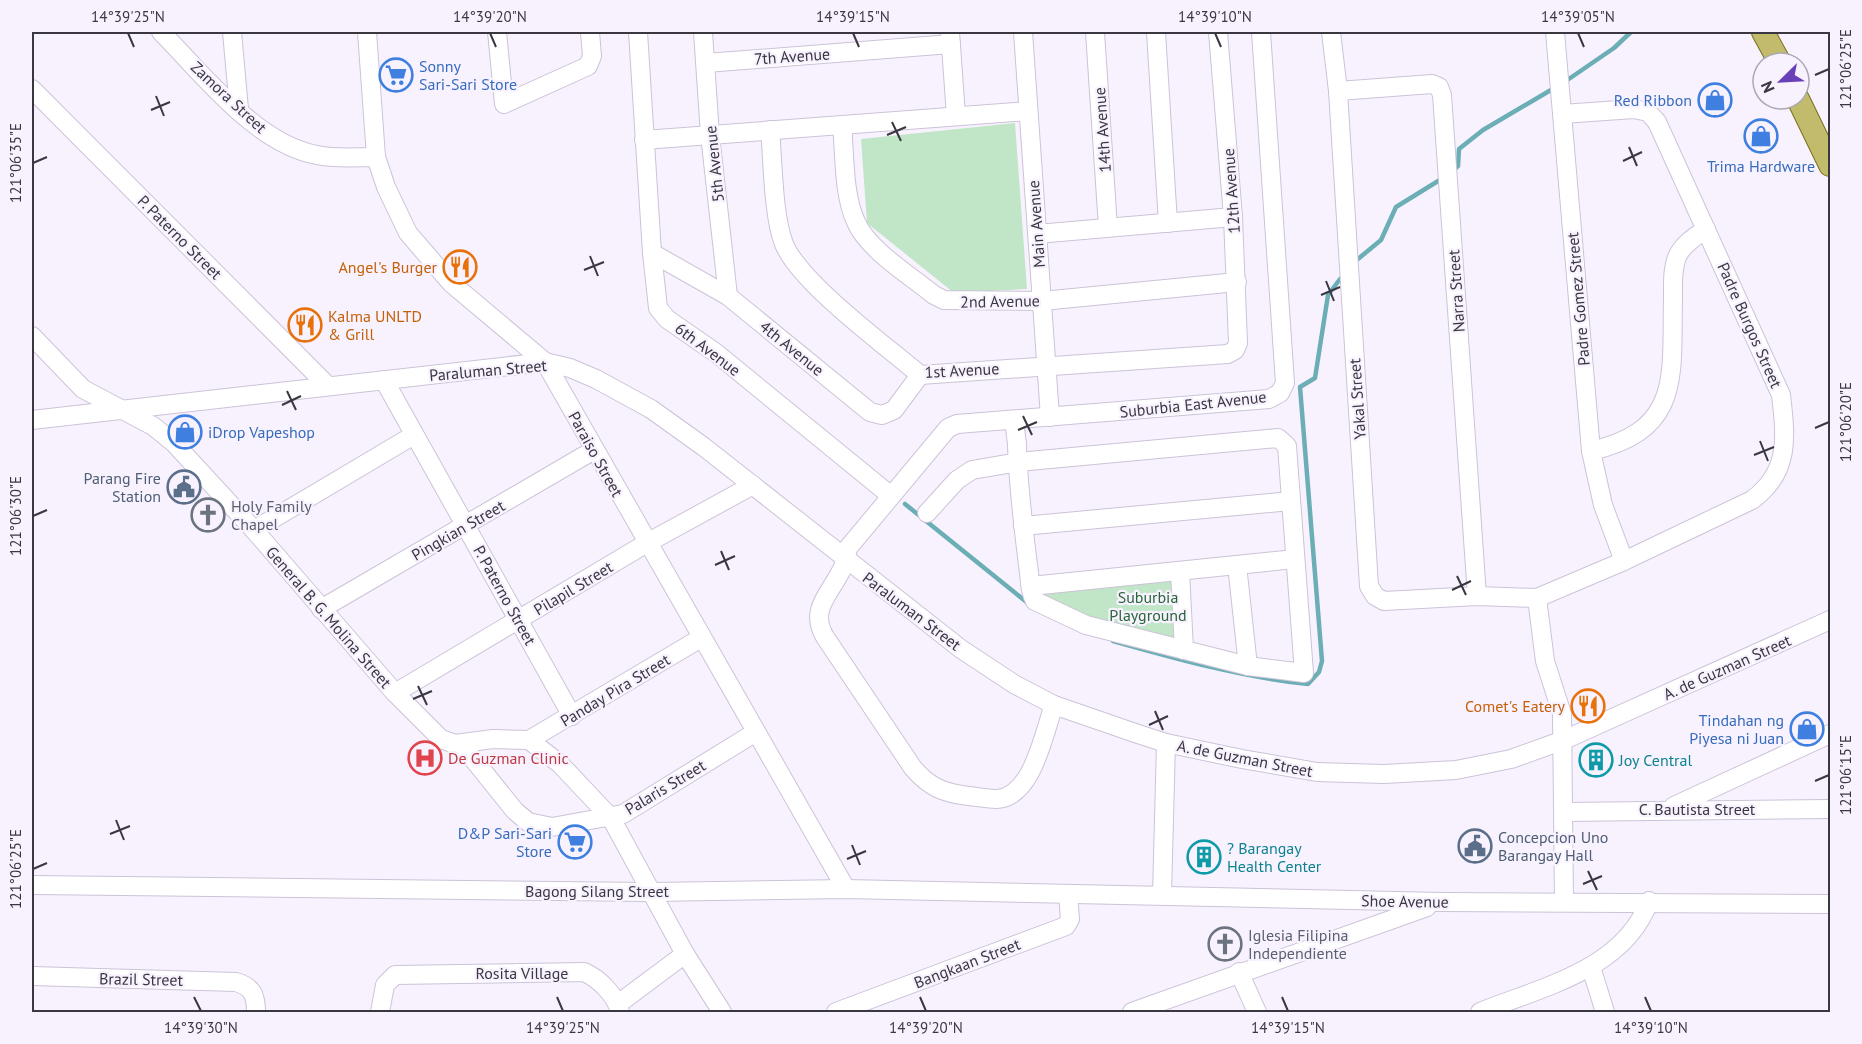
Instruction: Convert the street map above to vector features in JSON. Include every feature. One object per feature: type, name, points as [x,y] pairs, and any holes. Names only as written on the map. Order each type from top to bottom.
[{"type":"main road","points":[[1763,32],[1773,51]]},
{"type":"main road","points":[[1804,111],[1830,165]]},
{"type":"street","name":"Zamora Street","points":[[161,32],[262,131],[296,150],[336,158],[376,157]]},
{"type":"street","points":[[232,32],[239,109]]},
{"type":"street","name":"Paraiso Street","points":[[367,32],[376,157],[400,218],[429,260],[461,293],[545,362],[846,889]]},
{"type":"street","points":[[496,32],[504,104],[588,66],[592,56],[590,32]]},
{"type":"street","name":"6th Avenue","points":[[638,32],[651,253],[658,308],[667,319],[716,353],[890,495]]},
{"type":"street","name":"5th Avenue","points":[[703,32],[710,135],[729,296]]},
{"type":"street","name":"Main Avenue","points":[[1023,32],[1050,417]]},
{"type":"street","name":"14th Avenue","points":[[1095,32],[1108,228]]},
{"type":"street","points":[[1156,32],[1168,223]]},
{"type":"street","name":"12th Avenue","points":[[1218,32],[1237,282],[1238,343],[1235,351]]},
{"type":"street","name":"Suburbia East Avenue","points":[[845,560],[848,548],[890,495],[948,428],[957,424],[1269,399],[1280,393],[1285,383],[1261,32]]},
{"type":"street","name":"Padre Gomez Street","points":[[1555,32],[1591,451],[1603,505],[1624,561]]},
{"type":"street","name":"Yakal Street","points":[[1332,35],[1338,91],[1369,586],[1375,596],[1384,601],[1477,596],[1537,598]]},
{"type":"street","points":[[951,38],[956,116]]},
{"type":"street","name":"7th Avenue","points":[[706,63],[951,38]]},
{"type":"street","name":"Narra Street","points":[[1338,91],[1432,84],[1439,87],[1442,95],[1477,596]]},
{"type":"street","name":"P. Paterno Street","points":[[32,88],[328,386]]},
{"type":"street","name":"Padre Burgos Street","points":[[1537,598],[1624,561],[1752,500],[1765,490],[1780,465],[1786,438],[1781,395],[1657,122],[1648,112],[1634,110],[1562,114]]},
{"type":"street","points":[[644,140],[1028,111]]},
{"type":"street","name":"2nd Avenue","points":[[842,125],[852,214],[870,243],[944,300],[1042,301],[1237,282]]},
{"type":"street","name":"1st Avenue","points":[[770,130],[780,229],[789,254],[814,283],[920,375],[1228,354],[1235,351]]},
{"type":"street","points":[[1037,234],[1233,217]]},
{"type":"street","points":[[1591,451],[1628,440],[1648,427],[1664,404],[1671,376],[1674,276],[1678,254],[1691,239],[1706,229]]},
{"type":"street","name":"4th Avenue","points":[[651,253],[729,296],[870,412],[882,415],[894,410],[920,375]]},
{"type":"street","name":"General B. G. Molina Street","points":[[32,336],[82,389],[164,433],[254,530],[395,693],[441,739],[448,743],[461,744]]},
{"type":"street","name":"Paraluman Street","points":[[32,420],[90,412],[124,412],[545,362],[564,366],[596,379],[651,409],[753,485],[845,560],[987,667],[1054,705]]},
{"type":"street","name":"P. Paterno Street","points":[[384,380],[572,716]]},
{"type":"street","points":[[927,513],[963,474],[1018,462],[1278,438],[1287,446],[1304,673],[1248,666],[1086,625],[1035,601],[1023,526],[1018,462],[1014,420]]},
{"type":"street","points":[[254,530],[414,435]]},
{"type":"street","name":"Pingkian Street","points":[[321,609],[594,450]]},
{"type":"street","name":"Pilapil Street","points":[[395,693],[647,543],[753,485]]},
{"type":"street","points":[[1023,526],[1291,501]]},
{"type":"street","points":[[1031,586],[1295,559]]},
{"type":"street","points":[[845,560],[842,570],[818,610],[821,632],[913,768],[932,787],[951,794],[998,799],[1016,792],[1029,776],[1054,705]]},
{"type":"street","points":[[1238,565],[1248,666]]},
{"type":"street","points":[[1180,571],[1184,650]]},
{"type":"street","points":[[1537,598],[1545,661],[1562,714],[1564,901]]},
{"type":"street","name":"A. de Guzman Street","points":[[1054,705],[1166,743],[1317,772],[1384,774],[1456,770],[1511,759],[1564,740],[1830,620]]},
{"type":"street","name":"Panday Pira Street","points":[[529,740],[702,638]]},
{"type":"street","name":"Palaris Street","points":[[461,744],[515,811],[528,822],[552,827],[623,814],[756,732]]},
{"type":"street","points":[[1668,808],[1830,734]]},
{"type":"street","points":[[461,744],[493,739],[529,740],[560,764],[611,818],[685,954],[713,1000]]},
{"type":"street","points":[[1162,895],[1166,743]]},
{"type":"street","name":"C. Bautista Street","points":[[1564,812],[1668,808],[1830,809]]},
{"type":"street","name":"Bagong Silang Street","points":[[32,885],[651,892],[846,889],[1162,895]]},
{"type":"street","name":"Bangkaan Street","points":[[836,1012],[1066,926],[1070,919],[1068,894]]},
{"type":"street","name":"Shoe Avenue","points":[[1162,895],[1442,902],[1649,901],[1830,904]]},
{"type":"street","points":[[1480,1012],[1591,967],[1620,947],[1636,930],[1649,901]]},
{"type":"street","points":[[1132,1012],[1395,916],[1442,902]]},
{"type":"street","points":[[619,1008],[685,954]]},
{"type":"street","points":[[1591,967],[1605,1012]]},
{"type":"street","name":"Rosita Village","points":[[380,1012],[385,985],[395,975],[404,974],[584,972],[601,983],[619,1008]]},
{"type":"street","points":[[1239,972],[1257,1012]]},
{"type":"street","name":"Brazil Street","points":[[32,976],[236,981],[249,987],[256,1000],[256,1012]]},
{"type":"green space","points":[[1015,123],[1027,289],[954,293],[867,223],[861,139]]},
{"type":"green space","name":"Suburbia Playground","points":[[1177,575],[1179,643],[1071,614],[1036,592]]},
{"type":"waterway","points":[[1563,83],[1614,48],[1631,32]]},
{"type":"waterway","points":[[1454,170],[1458,166],[1459,149],[1483,130],[1556,87]]},
{"type":"waterway","points":[[1358,259],[1381,240],[1396,207],[1443,178]]},
{"type":"waterway","points":[[1113,641],[1209,667],[1283,681],[1308,684],[1319,672],[1322,661],[1300,387],[1315,378],[1328,295],[1340,279]]},
{"type":"waterway","points":[[905,504],[1029,604]]},
{"type":"place","name":"Sonny Sari-Sari Store","points":[[396,75]]},
{"type":"place","name":"Red Ribbon","points":[[1715,100]]},
{"type":"place","name":"Trima Hardware","points":[[1761,136]]},
{"type":"place","name":"Angel's Burger","points":[[460,267]]},
{"type":"place","name":"Kalma UNLTD & Grill","points":[[305,325]]},
{"type":"place","name":"iDrop Vapeshop","points":[[185,432]]},
{"type":"place","name":"Parang Fire Station","points":[[184,487]]},
{"type":"place","name":"Holy Family Chapel","points":[[208,515]]},
{"type":"place","name":"Comet's Eatery","points":[[1588,706]]},
{"type":"place","name":"Tindahan ng Piyesa ni Juan","points":[[1807,729]]},
{"type":"place","name":"De Guzman Clinic","points":[[425,758]]},
{"type":"place","name":"Joy Central","points":[[1596,760]]},
{"type":"place","name":"D&P Sari-Sari Store","points":[[575,842]]},
{"type":"place","name":"Concepcion Uno Barangay Hall","points":[[1475,846]]},
{"type":"place","name":"? Barangay Health Center","points":[[1204,857]]},
{"type":"place","name":"Iglesia Filipina Independiente","points":[[1225,944]]}]
